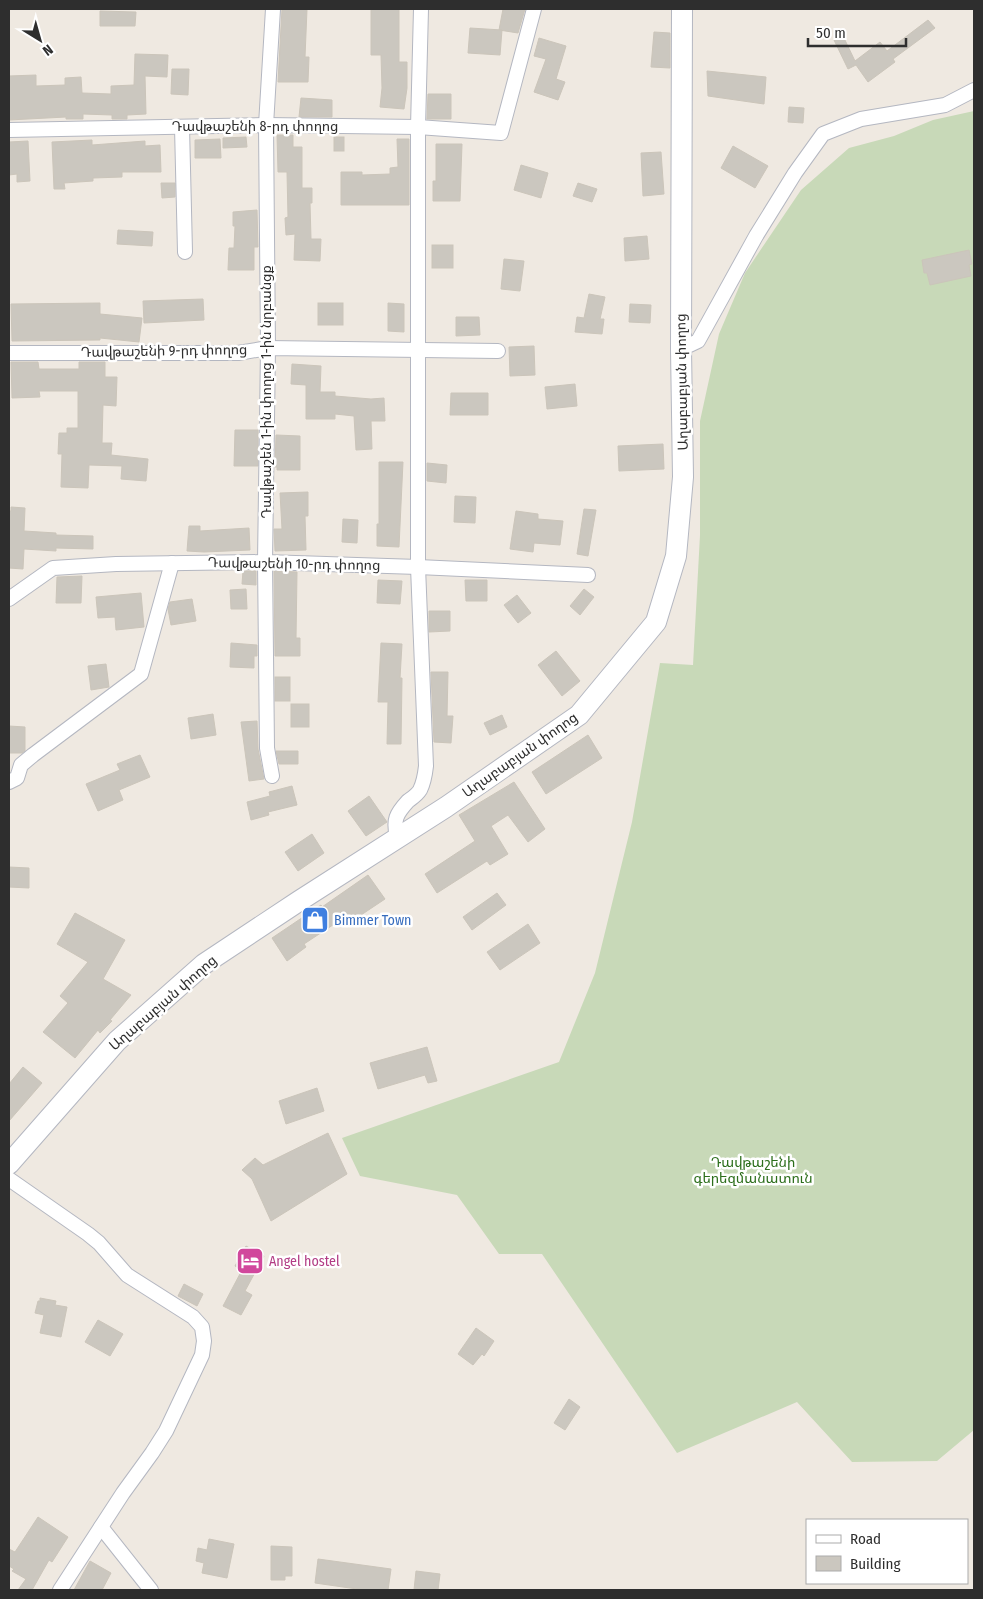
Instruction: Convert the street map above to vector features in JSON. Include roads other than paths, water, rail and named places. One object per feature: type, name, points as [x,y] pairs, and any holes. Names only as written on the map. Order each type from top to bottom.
[{"type":"street","name":"Դավթաշեն 1-ին փողոց 1-ին նրբանցք","points":[[272,776],[267,748],[265,562],[268,348],[266,124],[273,9]]},
{"type":"street","points":[[397,838],[394,825],[395,818],[419,792],[424,781],[426,766],[418,567],[418,127],[420,9]]},
{"type":"street","name":"Դավթաշենի 8-րդ փողոց","points":[[9,130],[266,124],[418,127],[502,133],[534,9]]},
{"type":"street","name":"Աղաբաբյան փողոց","points":[[9,1164],[117,1041],[204,964],[446,807],[578,715],[656,622],[676,556],[683,477],[681,349],[682,9]]},
{"type":"street","points":[[681,349],[698,341],[756,236],[794,173],[823,134],[861,119],[945,105],[974,90]]},
{"type":"street","points":[[182,126],[185,252]]},
{"type":"street","name":"Դավթաշենի 9-րդ փողոց","points":[[9,353],[238,353],[268,348],[498,351]]},
{"type":"street","name":"Դավթաշենի 10-րդ փողոց","points":[[9,599],[53,568],[116,564],[265,562],[588,575]]},
{"type":"street","points":[[9,782],[17,778],[21,765],[33,754],[141,674],[172,563]]},
{"type":"street","points":[[9,1179],[100,1243],[127,1275],[193,1317],[202,1328],[204,1341],[202,1355],[166,1430],[60,1590]]},
{"type":"street","points":[[101,1527],[151,1590]]},
{"type":"place","name":"Bimmer Town","points":[[315,920]]},
{"type":"place","name":"Angel hostel","points":[[250,1261]]},
{"type":"park label","name":"Դավթաշենի գերեզմանատուն","points":[[753,1170]]}]
